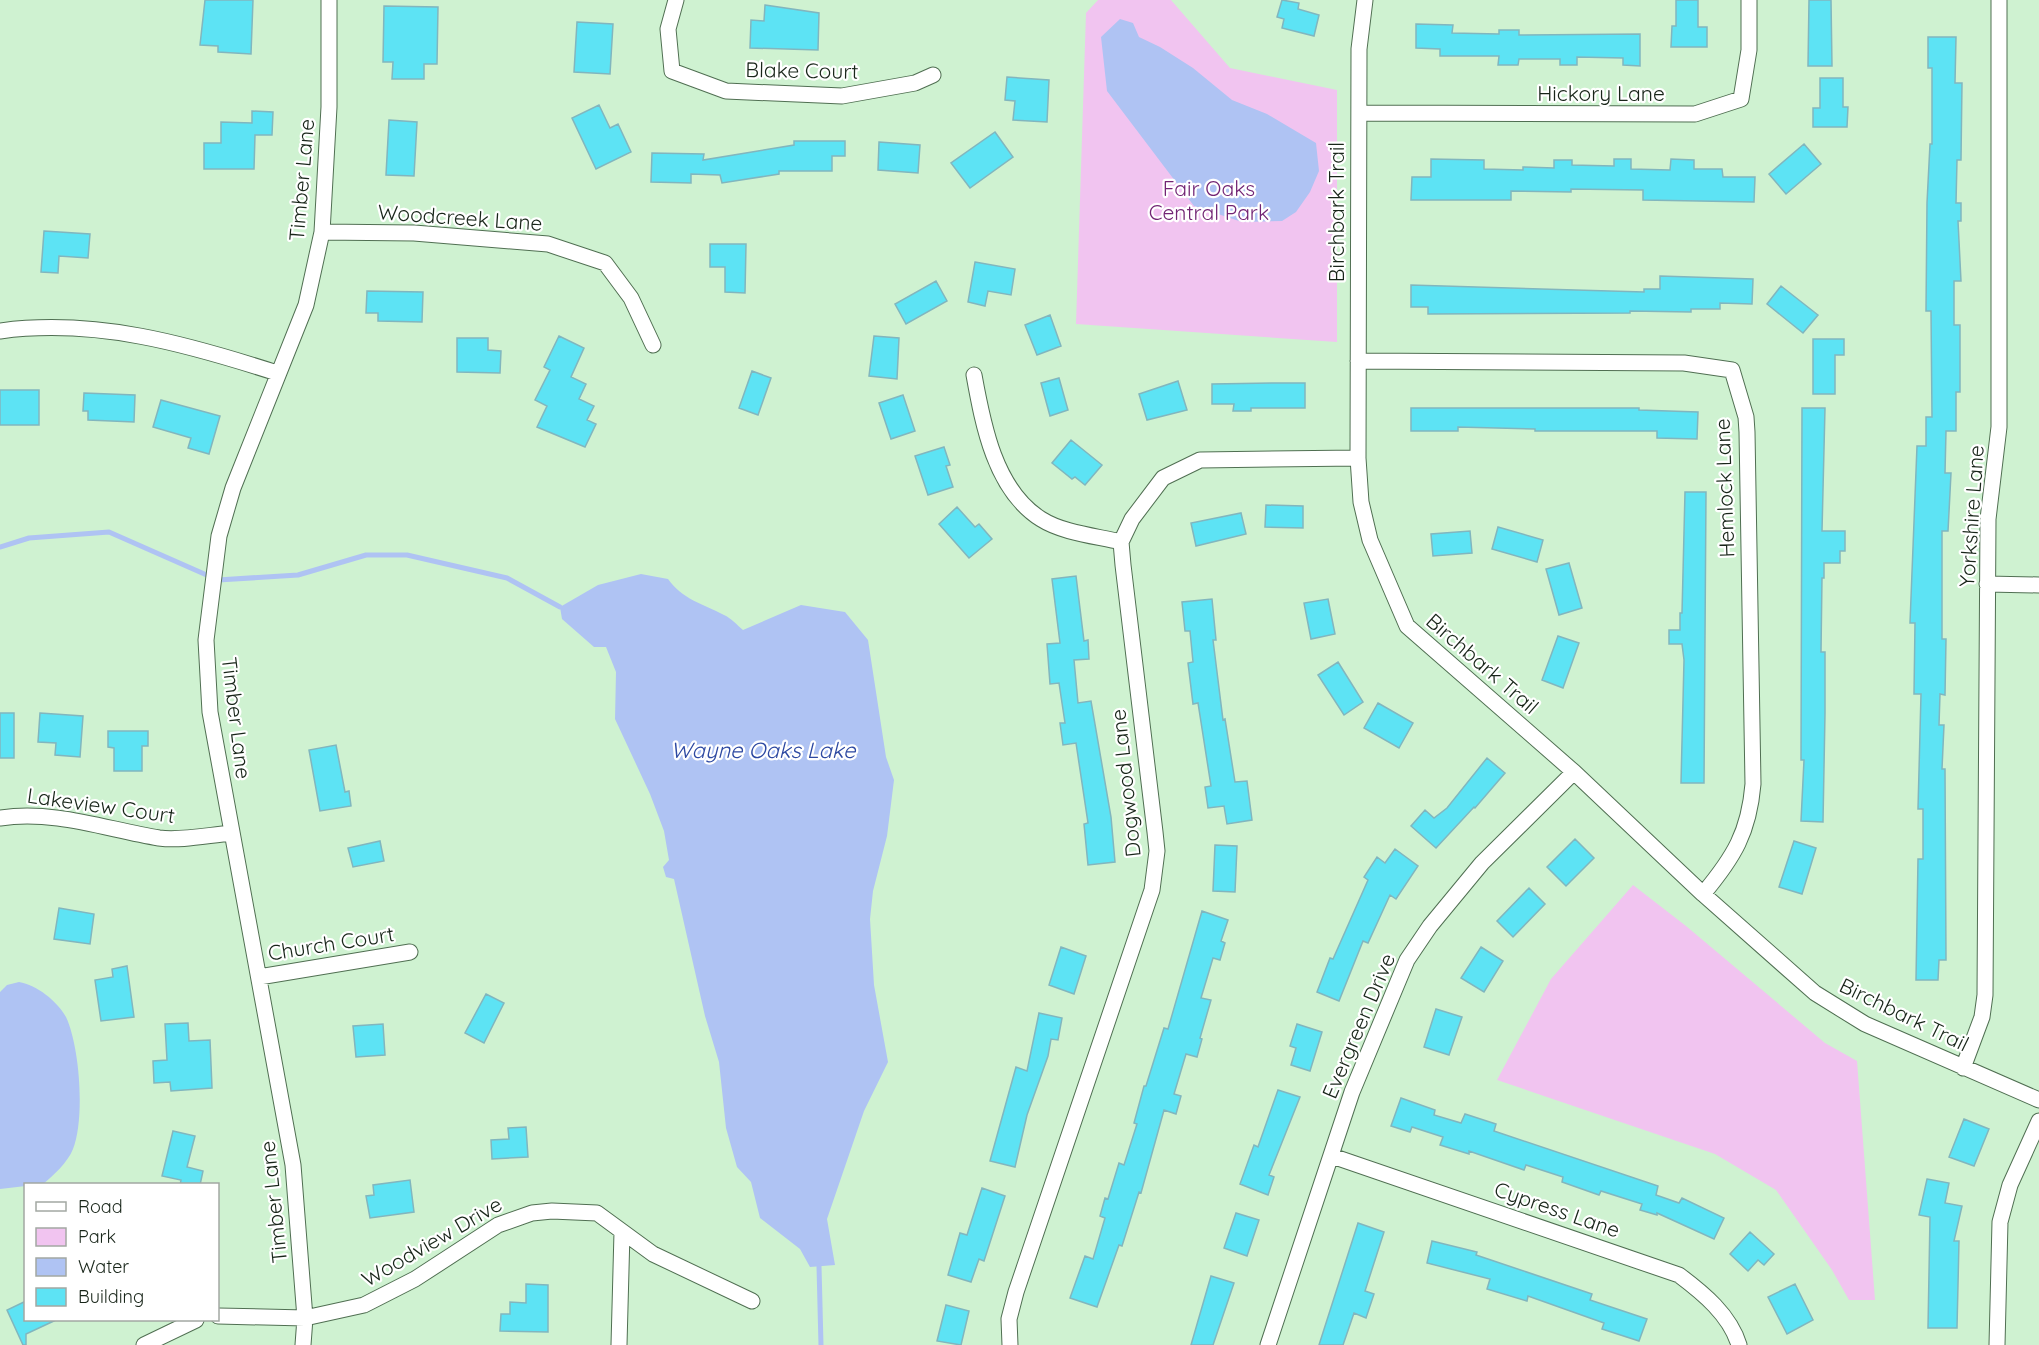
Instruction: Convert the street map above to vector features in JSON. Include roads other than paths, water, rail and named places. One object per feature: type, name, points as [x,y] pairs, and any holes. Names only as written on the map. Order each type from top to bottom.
[{"type":"street","name":"Timber Lane","points":[[303,1345],[305,1318],[293,1165],[210,712],[206,673],[206,640],[210,590],[219,536],[233,488],[306,305],[322,232],[329,98],[329,0]]},
{"type":"street","name":"Blake Court","points":[[676,0],[668,29],[672,71],[726,91],[842,96],[915,83],[933,75]]},
{"type":"street","name":"Birchbark Trail","points":[[1365,0],[1359,49],[1358,458],[1361,502],[1370,540],[1407,626],[1574,772],[1798,981],[1833,1006],[1963,1068],[2039,1100]]},
{"type":"street","name":"Hickory Lane","points":[[1359,113],[1695,114],[1741,99],[1749,50],[1749,0]]},
{"type":"street","name":"Yorkshire Lane","points":[[1963,1068],[1982,1017],[1985,995],[1988,519],[1999,427],[1999,0]]},
{"type":"street","name":"Woodcreek Lane","points":[[322,232],[414,232],[548,244],[605,263],[631,298],[654,345]]},
{"type":"street","points":[[0,331],[46,328],[118,332],[199,348],[277,373]]},
{"type":"street","name":"Hemlock Lane","points":[[1358,361],[1683,363],[1732,370],[1746,417],[1747,432],[1753,784],[1750,812],[1739,846],[1703,894]]},
{"type":"street","points":[[974,375],[981,409],[999,469],[1016,496],[1041,519],[1054,525],[1121,542],[1132,519],[1163,478],[1200,460],[1358,458]]},
{"type":"street","name":"Dogwood Lane","points":[[1010,1345],[1009,1318],[1016,1292],[1152,890],[1155,874],[1155,832],[1121,542]]},
{"type":"street","points":[[1988,584],[2039,585]]},
{"type":"street","name":"Evergreen Drive","points":[[1268,1345],[1352,1092],[1407,960],[1436,918],[1482,863],[1574,772]]},
{"type":"street","name":"Lakeview Court","points":[[0,818],[22,815],[54,817],[161,838],[232,833]]},
{"type":"street","name":"Church Court","points":[[259,977],[410,952]]},
{"type":"street","points":[[1997,1345],[2000,1222],[2010,1185],[2039,1121]]},
{"type":"street","name":"Cypress Lane","points":[[1332,1156],[1678,1275],[1712,1302],[1727,1322],[1739,1345]]},
{"type":"street","name":"Woodview Drive","points":[[219,1316],[305,1318],[376,1301],[415,1280],[476,1238],[513,1218],[552,1211],[597,1214],[653,1254],[752,1301]]},
{"type":"street","points":[[619,1345],[622,1232]]},
{"type":"street","points":[[144,1345],[194,1321]]},
{"type":"water","points":[[1120,19],[1133,23],[1139,37],[1193,68],[1232,100],[1267,114],[1316,143],[1319,171],[1310,192],[1296,212],[1282,221],[1242,222],[1194,206],[1107,91],[1101,37]]},
{"type":"water","name":"Wayne Oaks Lake","points":[[641,574],[668,579],[680,592],[727,616],[743,630],[801,605],[845,612],[868,640],[886,757],[894,780],[887,836],[873,891],[870,919],[874,985],[888,1062],[864,1111],[827,1219],[835,1265],[810,1267],[800,1249],[760,1218],[751,1182],[737,1167],[726,1128],[719,1062],[705,1016],[674,879],[666,877],[663,867],[669,860],[664,831],[650,794],[615,719],[616,672],[606,647],[594,647],[562,619],[560,607],[598,585]]},
{"type":"water","points":[[19,982],[33,986],[57,1005],[66,1017],[78,1064],[80,1102],[77,1136],[71,1154],[60,1168],[44,1183],[24,1183],[24,1186],[0,1189],[0,992],[7,985]]},
{"type":"waterway","points":[[0,547],[29,538],[109,532],[218,580],[298,575],[366,555],[407,555],[507,578],[560,607]]},
{"type":"waterway","points":[[819,1266],[821,1345]]},
{"type":"park label","name":"Fair Oaks Central Park","points":[[1209,201]]}]
